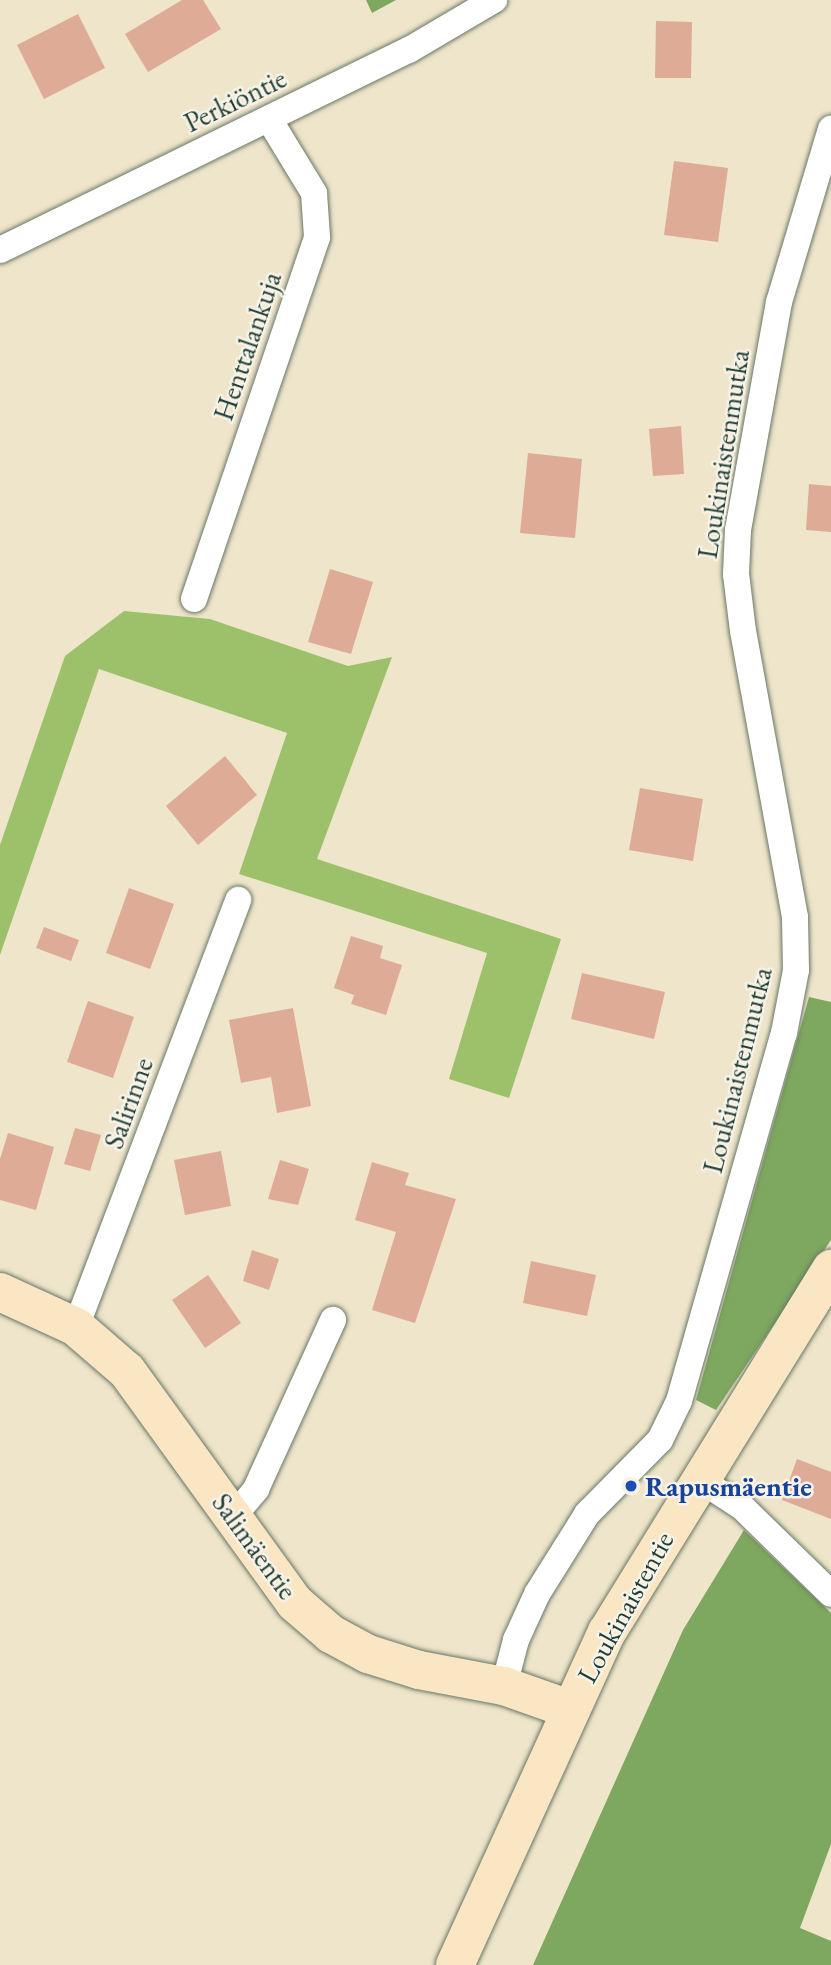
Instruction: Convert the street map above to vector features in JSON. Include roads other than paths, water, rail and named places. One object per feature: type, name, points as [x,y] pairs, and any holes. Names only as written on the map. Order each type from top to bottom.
[{"type":"street","name":"Perkiöntie","points":[[0,250],[409,50],[494,0]]},
{"type":"street","name":"Henttalankuja","points":[[194,599],[317,237],[314,193],[269,118]]},
{"type":"street","name":"Loukinaistenmutka","points":[[504,1686],[516,1640],[537,1594],[587,1514],[660,1440],[679,1401],[784,1033],[796,970],[795,917],[743,631],[736,574],[738,530],[779,302],[831,130]]},
{"type":"street","name":"Salirinne","points":[[76,1327],[238,900]]},
{"type":"street","name":"Loukinaistentie","points":[[455,1965],[569,1709],[607,1632],[699,1479],[829,1277]]},
{"type":"street","name":"Salimäentie","points":[[0,1292],[76,1327],[127,1371],[295,1604],[331,1634],[368,1654],[419,1670],[504,1686],[569,1709]]},
{"type":"street","points":[[232,1518],[256,1489],[333,1320]]},
{"type":"street","points":[[699,1479],[742,1507],[831,1594]]},
{"type":"place","name":"Rapusmäentie","points":[[631,1486]]}]
